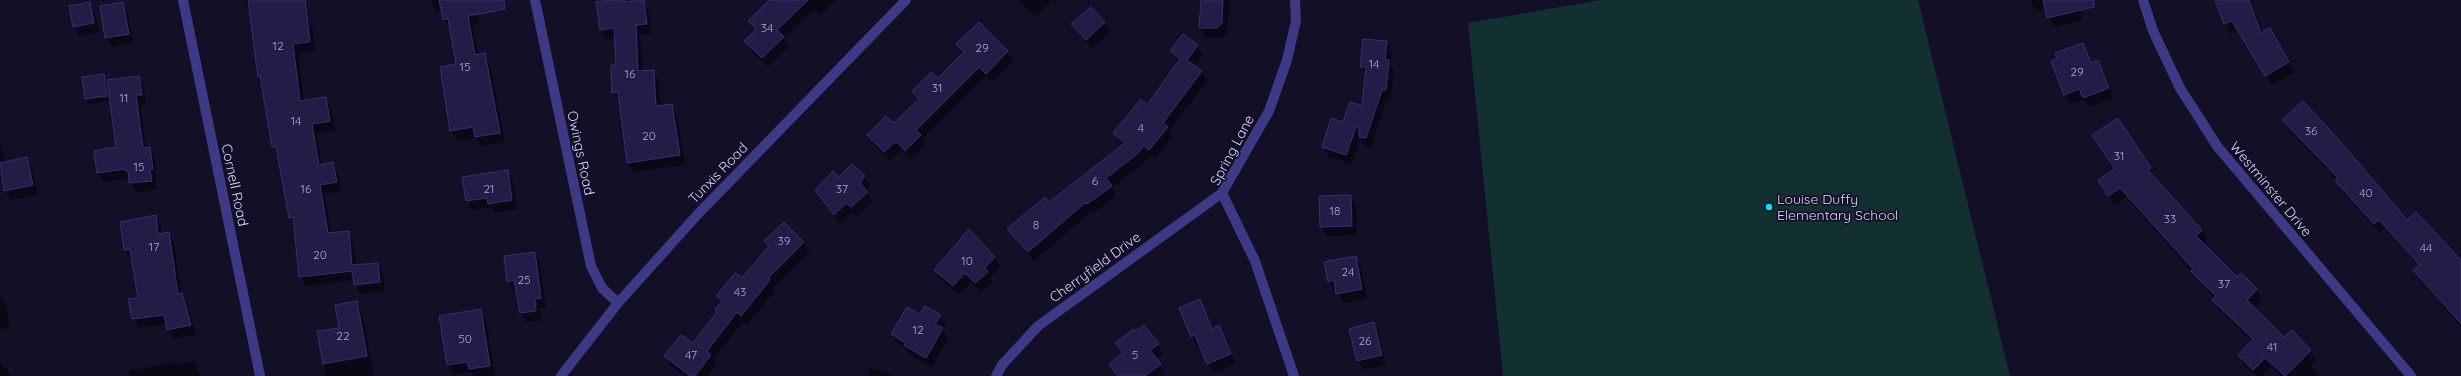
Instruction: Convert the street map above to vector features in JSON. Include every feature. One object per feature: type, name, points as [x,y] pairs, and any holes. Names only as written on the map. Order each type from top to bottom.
[{"type":"street","name":"Cornell Road","points":[[183,0],[260,376]]},
{"type":"street","name":"Owings Road","points":[[535,0],[591,266],[602,288],[618,303]]},
{"type":"street","name":"Tunxis Road","points":[[561,376],[618,303],[698,214],[906,0]]},
{"type":"street","name":"Spring Lane","points":[[1294,376],[1255,262],[1222,193],[1268,111],[1287,60],[1296,21],[1295,0]]},
{"type":"street","name":"Westminster Drive","points":[[2143,0],[2154,31],[2180,88],[2217,146],[2411,376]]},
{"type":"street","name":"Cherryfield Drive","points":[[996,376],[1002,366],[1038,326],[1222,193]]},
{"type":"green space","name":"Louise Duffy Elementary School","points":[[1600,0],[1918,0],[2010,376],[1503,376],[1468,23]]},
{"type":"building","points":[[248,0],[305,0],[310,42],[293,44],[300,101],[326,97],[330,121],[312,124],[319,165],[333,162],[337,182],[320,185],[328,233],[349,231],[352,265],[378,263],[380,282],[354,285],[352,271],[299,277],[293,217],[289,218],[276,147],[272,147],[260,76],[258,77]]},
{"type":"building","points":[[439,0],[504,0],[505,9],[468,16],[475,55],[485,53],[500,133],[475,137],[473,127],[450,131],[440,67],[456,64],[448,19],[443,20]]},
{"type":"building","points":[[625,0],[625,2],[644,0],[647,24],[636,25],[638,71],[654,70],[656,106],[672,104],[680,155],[627,163],[618,92],[612,93],[611,65],[616,65],[614,28],[600,30],[596,2]]},
{"type":"building","points":[[769,0],[808,0],[777,30],[784,37],[762,58],[744,41],[756,29],[748,21]]},
{"type":"building","points":[[1201,0],[1223,0],[1222,23],[1217,28],[1199,28]]},
{"type":"building","points":[[2043,0],[2094,0],[2094,7],[2047,18]]},
{"type":"building","points":[[2215,0],[2249,0],[2261,33],[2270,28],[2289,62],[2265,76],[2232,21],[2224,24]]},
{"type":"building","points":[[90,2],[94,23],[73,27],[69,6]]},
{"type":"building","points":[[123,2],[129,34],[105,38],[100,6]]},
{"type":"building","points":[[1091,7],[1105,22],[1086,40],[1071,24]]},
{"type":"building","points":[[979,22],[1008,51],[986,74],[979,67],[916,130],[921,135],[905,151],[896,141],[884,152],[867,135],[886,116],[894,123],[919,99],[912,91],[931,72],[938,78],[964,52],[956,44]]},
{"type":"building","points":[[1183,34],[1198,45],[1187,60],[1202,71],[1163,123],[1168,127],[1149,150],[1144,146],[1137,154],[1106,178],[1112,186],[1087,204],[1086,202],[1028,252],[1007,229],[1045,197],[1049,202],[1125,143],[1113,133],[1141,99],[1147,105],[1180,59],[1170,51]]},
{"type":"building","points":[[1363,39],[1387,41],[1385,60],[1389,60],[1386,90],[1382,90],[1366,138],[1359,137],[1359,128],[1356,127],[1346,155],[1322,147],[1331,118],[1343,122],[1350,102],[1362,106],[1366,67],[1360,67]]},
{"type":"building","points":[[2083,43],[2091,63],[2098,60],[2109,88],[2083,98],[2079,89],[2064,95],[2051,61],[2057,58],[2055,53]]},
{"type":"building","points":[[104,74],[107,96],[85,99],[82,77]]},
{"type":"building","points":[[139,76],[142,95],[136,95],[143,148],[150,147],[153,169],[150,169],[152,181],[129,183],[128,171],[125,171],[125,169],[97,173],[94,151],[116,147],[107,80]]},
{"type":"building","points":[[2303,101],[2340,141],[2407,220],[2416,212],[2461,260],[2461,324],[2413,270],[2420,265],[2379,220],[2374,224],[2335,181],[2338,178],[2282,120]]},
{"type":"building","points":[[2118,118],[2151,168],[2148,170],[2202,230],[2196,236],[2237,277],[2241,273],[2257,289],[2247,300],[2284,337],[2292,330],[2311,350],[2285,376],[2265,358],[2253,370],[2238,355],[2253,339],[2212,300],[2216,296],[2191,271],[2193,269],[2120,188],[2108,196],[2098,180],[2115,169],[2092,135]]},
{"type":"building","points":[[27,157],[33,185],[4,191],[0,163]]},
{"type":"building","points":[[852,164],[865,176],[860,183],[868,192],[851,207],[846,203],[834,215],[815,190],[833,171],[839,177]]},
{"type":"building","points":[[508,170],[512,200],[488,204],[487,198],[466,201],[462,177]]},
{"type":"building","points":[[1351,195],[1352,226],[1320,227],[1319,196]]},
{"type":"building","points":[[156,215],[158,234],[169,232],[178,294],[182,293],[191,325],[167,330],[164,315],[132,319],[128,299],[138,298],[130,250],[124,250],[120,222]]},
{"type":"building","points":[[784,222],[804,242],[768,278],[770,280],[741,316],[737,312],[707,351],[711,355],[695,376],[690,376],[664,356],[681,335],[693,343],[717,312],[715,310],[722,301],[716,296],[735,273],[742,278],[769,246],[764,241]]},
{"type":"building","points":[[969,229],[995,257],[985,268],[988,272],[975,283],[965,273],[953,286],[934,270]]},
{"type":"building","points":[[535,252],[541,298],[535,299],[536,311],[520,313],[514,280],[507,282],[504,256]]},
{"type":"building","points":[[1356,256],[1362,289],[1336,294],[1334,280],[1328,282],[1324,262]]},
{"type":"building","points":[[1200,299],[1212,329],[1219,325],[1231,354],[1207,364],[1195,335],[1191,337],[1179,308]]},
{"type":"building","points":[[357,301],[367,356],[323,364],[317,331],[339,328],[335,305]]},
{"type":"building","points":[[925,306],[941,315],[935,324],[943,328],[926,358],[904,345],[905,343],[891,334],[907,307],[920,314]]},
{"type":"building","points":[[481,309],[490,366],[469,369],[467,362],[447,365],[439,316]]},
{"type":"building","points":[[1374,322],[1382,355],[1357,361],[1349,329]]},
{"type":"building","points":[[1144,325],[1159,344],[1150,350],[1161,364],[1145,376],[1118,376],[1109,364],[1123,353],[1115,343],[1134,329],[1136,331]]},
{"type":"place","name":"Louise Duffy Elementary School","points":[[1769,207]]}]
